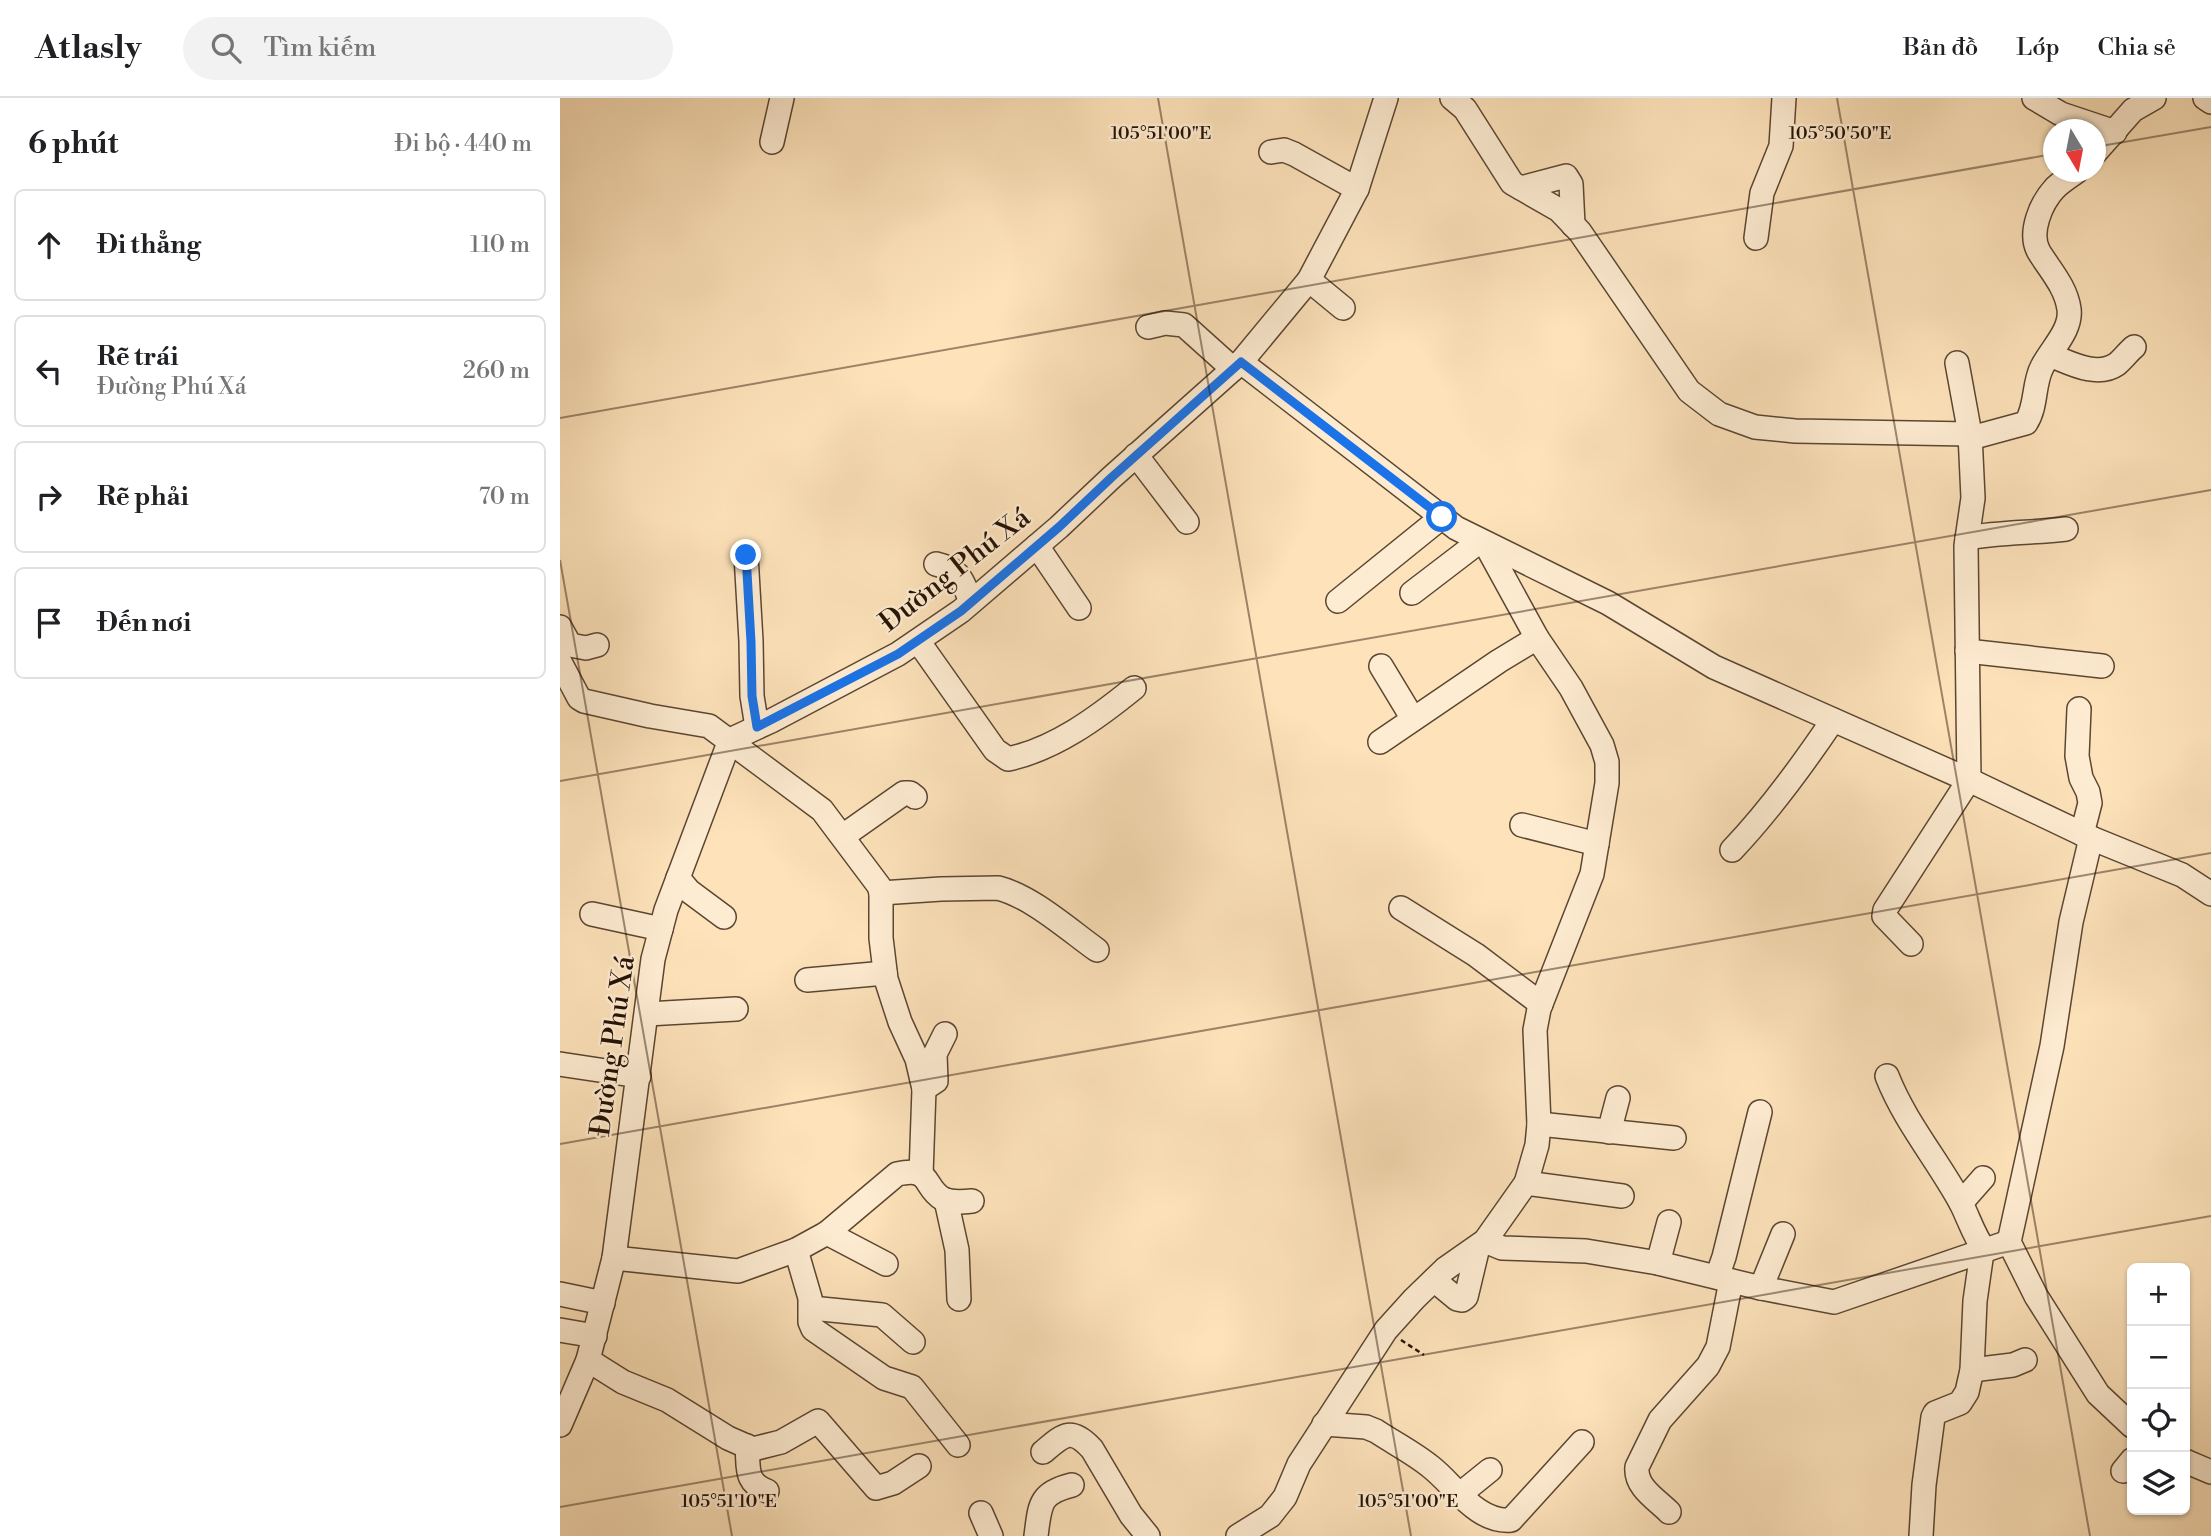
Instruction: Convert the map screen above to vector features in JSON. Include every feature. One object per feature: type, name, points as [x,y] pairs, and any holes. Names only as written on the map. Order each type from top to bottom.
[{"type":"street","points":[[772,142],[782,98]]},
{"type":"street","name":"Đường Phú Xá","points":[[560,1425],[595,1336],[614,1258],[653,959],[678,878],[730,740],[898,654],[971,602],[1237,366],[1309,280],[1357,189],[1386,98]]},
{"type":"street","points":[[1452,98],[1465,109],[1508,177],[1521,188],[1559,210],[1573,225],[1689,391],[1718,414],[1755,427],[1795,431],[1971,436],[2026,423],[2031,414],[2042,366],[2068,320],[2069,309],[2061,285],[2039,252],[2034,237],[2043,205],[2054,189],[2063,182]]},
{"type":"street","points":[[1756,238],[1762,193],[1781,146],[1784,98]]},
{"type":"street","points":[[2034,98],[2061,114],[2115,132]]},
{"type":"street","points":[[2106,141],[2133,110],[2154,98]]},
{"type":"street","points":[[2205,98],[2211,102]]},
{"type":"street","points":[[1271,152],[1284,150],[1294,154],[1357,189]]},
{"type":"street","points":[[1521,188],[1566,176],[1571,184],[1573,225]]},
{"type":"street","points":[[1309,280],[1343,308]]},
{"type":"street","points":[[1148,327],[1165,323],[1184,325],[1442,517],[1483,543],[1608,603],[1714,667],[1969,780],[2086,836],[2182,875],[2211,894]]},
{"type":"street","points":[[2050,355],[2084,368],[2099,370],[2116,365],[2133,346]]},
{"type":"street","points":[[1911,944],[1887,921],[1885,910],[1969,780],[1967,538],[1973,498],[1971,436],[1957,363]]},
{"type":"street","points":[[1136,455],[1187,522]]},
{"type":"street","points":[[1338,601],[1442,517]]},
{"type":"street","points":[[1967,538],[2001,532],[2066,529]]},
{"type":"street","points":[[1412,593],[1483,543]]},
{"type":"street","points":[[1254,1532],[1285,1497],[1299,1464],[1386,1330],[1434,1280],[1481,1244],[1527,1183],[1537,1145],[1539,1124],[1535,1030],[1541,1004],[1592,874],[1608,783],[1607,762],[1602,745],[1571,688],[1538,638],[1483,543]]},
{"type":"street","points":[[1037,546],[1079,608]]},
{"type":"street","points":[[746,555],[752,696],[757,727]]},
{"type":"street","points":[[936,564],[950,568],[959,575],[971,602]]},
{"type":"street","points":[[560,627],[570,645],[575,648],[597,645]]},
{"type":"street","points":[[1380,742],[1499,661],[1538,638]]},
{"type":"street","points":[[918,641],[995,750],[1008,759],[1069,734],[1101,714],[1134,688]]},
{"type":"street","points":[[1967,651],[2102,666]]},
{"type":"street","points":[[560,662],[579,698],[584,701],[650,716],[703,723],[730,740],[822,810],[879,886],[885,973],[900,1022],[917,1059],[924,1089],[921,1175]]},
{"type":"street","points":[[1381,666],[1413,719]]},
{"type":"street","points":[[2078,709],[2077,756],[2090,803],[2086,836],[2050,1059],[2009,1242],[2036,1296],[2098,1394],[2127,1421]]},
{"type":"street","points":[[1732,850],[1753,829],[1800,770],[1833,720]]},
{"type":"street","points":[[843,836],[904,793],[915,797]]},
{"type":"street","points":[[1522,825],[1597,844]]},
{"type":"street","points":[[678,878],[689,891],[724,917]]},
{"type":"street","points":[[881,893],[941,889],[1007,890],[1029,902],[1097,950]]},
{"type":"street","points":[[1401,908],[1465,948],[1541,1004]]},
{"type":"street","points":[[592,914],[661,929]]},
{"type":"street","points":[[807,980],[885,973]]},
{"type":"street","points":[[647,1014],[736,1009]]},
{"type":"street","points":[[924,1089],[936,1081],[935,1054],[945,1034]]},
{"type":"street","points":[[560,1064],[639,1076]]},
{"type":"street","points":[[1887,1076],[1898,1103],[1961,1203],[1984,1252],[1975,1301],[1972,1370],[1967,1392],[1960,1403],[1935,1413],[1933,1417],[1924,1485],[1921,1536]]},
{"type":"street","points":[[1609,1132],[1618,1098]]},
{"type":"street","points":[[1669,1511],[1640,1484],[1637,1467],[1660,1420],[1708,1366],[1718,1347],[1724,1257],[1760,1112]]},
{"type":"street","points":[[1539,1124],[1674,1138]]},
{"type":"street","points":[[614,1258],[738,1271],[796,1250],[827,1233],[897,1174],[918,1172],[946,1200],[957,1250],[959,1298]]},
{"type":"street","points":[[1961,1203],[1983,1178]]},
{"type":"street","points":[[1527,1183],[1622,1196]]},
{"type":"street","points":[[946,1200],[972,1201]]},
{"type":"street","points":[[1658,1263],[1668,1222]]},
{"type":"street","points":[[827,1233],[886,1264]]},
{"type":"street","points":[[1761,1288],[1783,1234]]},
{"type":"street","points":[[1481,1244],[1502,1248],[1586,1251],[1658,1263],[1761,1288],[1834,1302],[2009,1242]]},
{"type":"street","points":[[1434,1280],[1457,1299],[1466,1297],[1481,1244]]},
{"type":"street","points":[[796,1250],[811,1308],[810,1322],[813,1329],[884,1378],[912,1388],[958,1445]]},
{"type":"street","points":[[560,1294],[603,1303]]},
{"type":"street","points":[[811,1308],[882,1315],[913,1342]]},
{"type":"street","points":[[560,1330],[595,1336]]},
{"type":"street","points":[[587,1360],[623,1382],[667,1400],[728,1438],[753,1449],[781,1442],[817,1421],[876,1489],[892,1483],[919,1466]]},
{"type":"street","points":[[1972,1370],[2013,1365],[2025,1360]]},
{"type":"street","points":[[1324,1424],[1366,1427],[1376,1431],[1431,1467],[1459,1495],[1488,1517],[1501,1521],[1511,1520],[1582,1442]]},
{"type":"street","points":[[1043,1451],[1064,1435],[1072,1434],[1084,1441],[1092,1449],[1131,1515],[1148,1536]]},
{"type":"street","points":[[747,1446],[749,1477],[755,1486],[766,1491]]},
{"type":"street","points":[[2190,1463],[2211,1472]]},
{"type":"street","points":[[1459,1495],[1490,1470]]},
{"type":"street","points":[[1036,1536],[1041,1502],[1048,1493],[1072,1485]]},
{"type":"street","points":[[981,1513],[991,1536]]},
{"type":"path","points":[[1386,1330],[1424,1355]]},
{"type":"route","points":[[746,555],[752,696],[757,727],[898,654],[961,611],[1059,527],[1241,362],[1442,517]]}]
